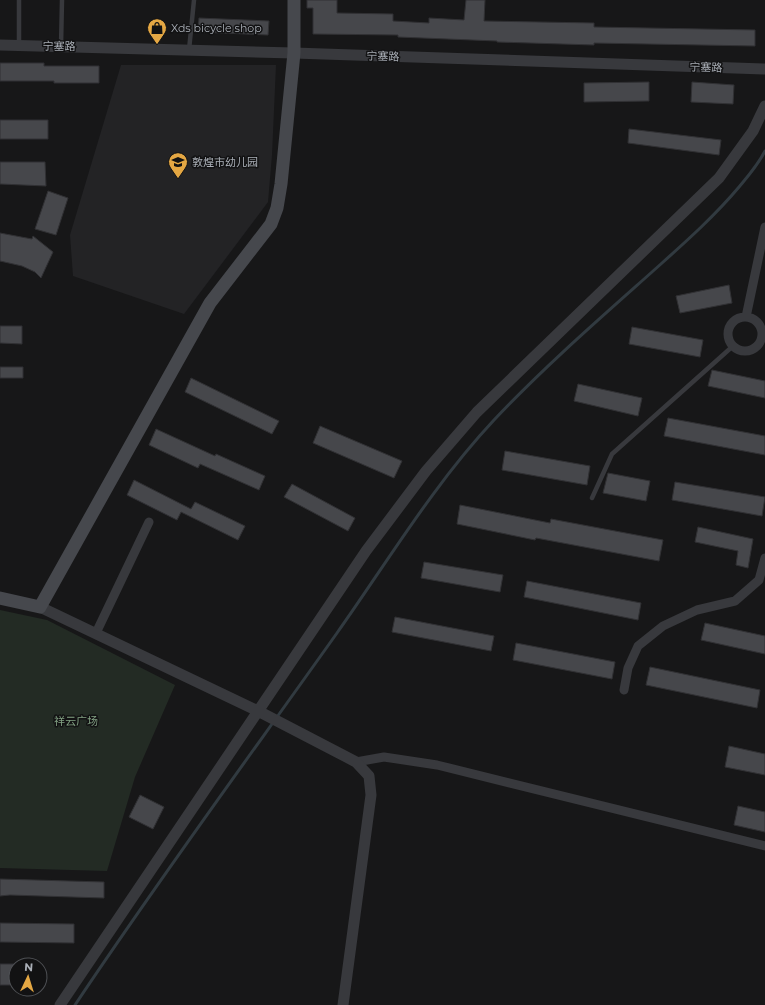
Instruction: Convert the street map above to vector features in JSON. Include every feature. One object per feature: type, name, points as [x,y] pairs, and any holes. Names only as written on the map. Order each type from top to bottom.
[{"type":"main road","points":[[0,598],[40,607],[210,304],[271,224],[277,208],[281,184],[294,53],[294,0]]},
{"type":"street","name":"宁塞路","points":[[0,45],[294,53],[765,69]]},
{"type":"street","points":[[60,1005],[366,551],[426,471],[477,412],[718,178],[752,131],[765,106]]},
{"type":"street","points":[[746,317],[765,227]]},
{"type":"street","points":[[755,279],[765,276]]},
{"type":"street","points":[[746,317],[758,323],[764,335],[758,346],[752,350],[745,351],[739,350],[733,346],[729,340],[728,334],[730,327],[734,322],[739,318],[746,317]]},
{"type":"street","points":[[96,633],[149,522]]},
{"type":"street","points":[[624,690],[628,668],[638,646],[664,626],[697,610],[735,601],[759,580],[765,558]]},
{"type":"street","points":[[40,607],[281,722],[356,762],[369,776],[371,795],[343,1005]]},
{"type":"street","points":[[356,762],[384,757],[437,765],[765,846]]},
{"type":"lane","points":[[19,0],[19,45]]},
{"type":"lane","points":[[61,46],[62,0]]},
{"type":"lane","points":[[189,50],[194,0]]},
{"type":"lane","points":[[592,498],[612,454],[733,346]]},
{"type":"shaded area","name":"敦煌市幼儿园","points":[[121,65],[276,65],[272,155],[268,202],[184,314],[73,276],[70,235]]},
{"type":"green space","name":"祥云广场","points":[[0,610],[47,620],[175,685],[135,777],[107,871],[0,868]]},
{"type":"building","points":[[307,0],[337,0],[337,13],[393,14],[393,21],[429,23],[429,18],[464,20],[466,0],[485,0],[484,21],[594,23],[594,27],[755,30],[755,46],[594,43],[594,45],[398,37],[398,35],[313,34],[313,8],[307,8]]},
{"type":"building","points":[[199,18],[269,21],[268,35],[198,32]]},
{"type":"building","points":[[0,63],[44,63],[44,66],[99,66],[99,83],[0,81]]},
{"type":"building","points":[[649,82],[649,101],[584,102],[584,83]]},
{"type":"building","points":[[692,82],[734,85],[733,104],[691,102]]},
{"type":"building","points":[[0,120],[48,120],[48,139],[0,139]]},
{"type":"building","points":[[629,129],[721,140],[719,155],[628,143]]},
{"type":"building","points":[[0,162],[45,162],[46,186],[0,184]]},
{"type":"building","points":[[48,191],[68,198],[56,235],[35,229]]},
{"type":"building","points":[[0,233],[32,239],[33,236],[53,252],[41,278],[35,272],[22,266],[0,261]]},
{"type":"building","points":[[729,285],[732,303],[680,313],[676,296]]},
{"type":"building","points":[[0,326],[22,326],[22,344],[0,343]]},
{"type":"building","points":[[632,327],[703,340],[700,357],[629,344]]},
{"type":"building","points":[[0,367],[23,367],[23,378],[0,378]]},
{"type":"building","points":[[712,370],[765,381],[765,398],[708,386]]},
{"type":"building","points":[[191,378],[279,421],[272,434],[185,392]]},
{"type":"building","points":[[578,384],[642,398],[638,416],[574,401]]},
{"type":"building","points":[[668,418],[765,436],[765,455],[664,436]]},
{"type":"building","points":[[320,426],[402,461],[394,478],[313,443]]},
{"type":"building","points":[[156,429],[215,456],[216,454],[265,476],[259,490],[200,464],[198,468],[149,445]]},
{"type":"building","points":[[505,451],[590,466],[587,485],[502,470]]},
{"type":"building","points":[[608,473],[650,481],[646,501],[603,493]]},
{"type":"building","points":[[134,480],[191,509],[195,502],[245,526],[238,540],[181,512],[177,520],[127,495]]},
{"type":"building","points":[[675,482],[765,497],[762,516],[672,500]]},
{"type":"building","points":[[292,484],[355,518],[348,531],[284,497]]},
{"type":"building","points":[[460,505],[550,523],[551,519],[663,540],[659,561],[536,538],[535,540],[457,524]]},
{"type":"building","points":[[698,527],[753,539],[748,568],[736,565],[738,551],[695,542]]},
{"type":"building","points":[[424,562],[503,575],[500,592],[421,578]]},
{"type":"building","points":[[527,581],[641,603],[638,620],[524,597]]},
{"type":"building","points":[[395,617],[494,636],[491,651],[392,632]]},
{"type":"building","points":[[705,623],[765,636],[765,654],[701,640]]},
{"type":"building","points":[[516,643],[615,662],[612,679],[513,660]]},
{"type":"building","points":[[650,667],[760,690],[757,708],[646,685]]},
{"type":"building","points":[[729,746],[765,754],[765,775],[725,767]]},
{"type":"building","points":[[140,795],[164,807],[153,829],[129,817]]},
{"type":"building","points":[[738,806],[765,812],[765,832],[734,825]]},
{"type":"building","points":[[0,879],[104,882],[104,898],[0,896]]},
{"type":"building","points":[[0,923],[74,924],[74,943],[0,942]]},
{"type":"building","points":[[0,964],[8,964],[8,985],[0,985]]},
{"type":"waterway","points":[[75,1005],[451,470],[494,420],[532,381],[719,210],[750,174],[765,151]]},
{"type":"place","name":"Xds bicycle shop","points":[[157,45]]},
{"type":"place","name":"敦煌市幼儿园","points":[[178,179]]}]
